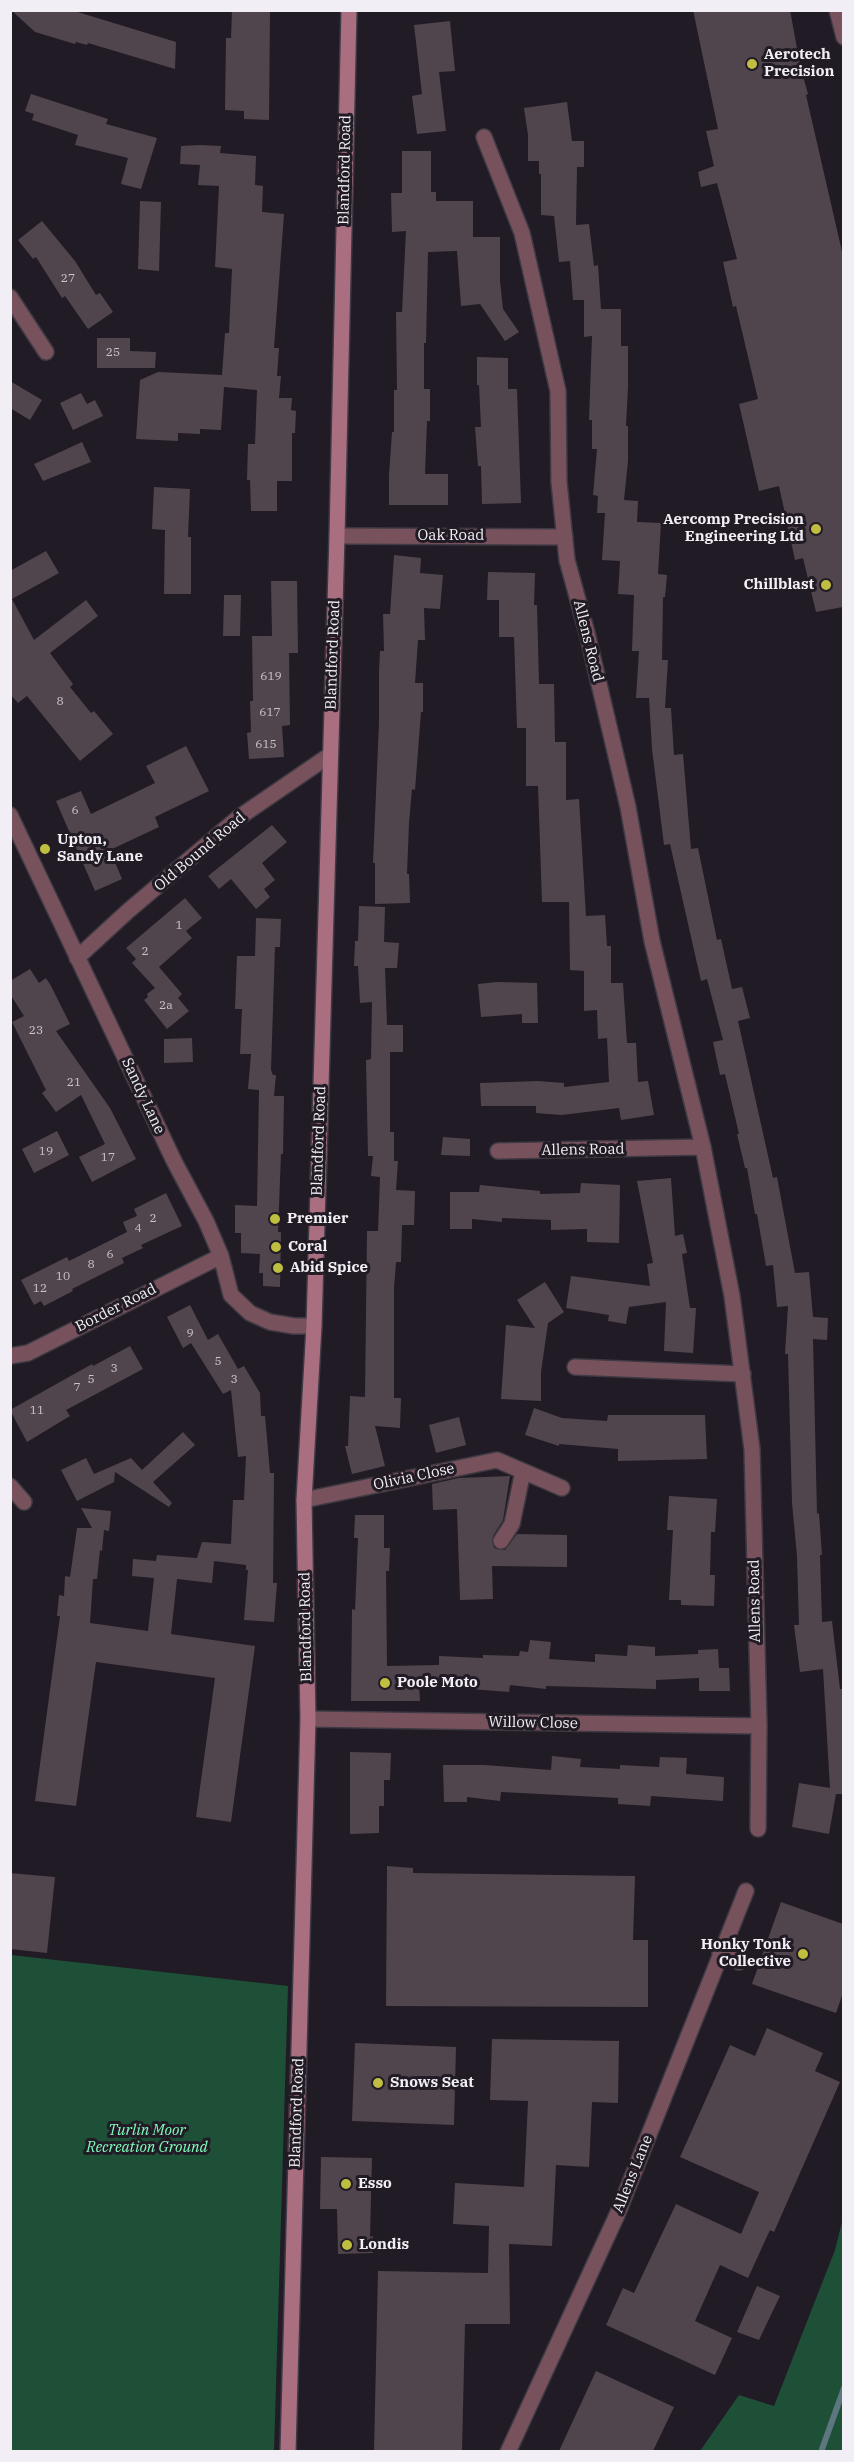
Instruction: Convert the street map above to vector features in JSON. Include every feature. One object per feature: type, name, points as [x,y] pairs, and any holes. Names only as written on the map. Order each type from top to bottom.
[{"type":"main road","name":"Blandford Road","points":[[288,2451],[308,1719],[304,1500],[314,1326],[337,536],[349,10]]},
{"type":"street","points":[[837,10],[843,37]]},
{"type":"street","name":"Allens Road","points":[[483,137],[522,233],[558,391],[559,482],[567,560],[587,633],[628,807],[652,941],[703,1147],[732,1296],[752,1449],[759,1726],[758,1829]]},
{"type":"street","points":[[10,297],[46,352]]},
{"type":"street","name":"Oak Road","points":[[337,536],[565,537]]},
{"type":"street","name":"Old Bound Road","points":[[77,958],[128,911],[238,818],[330,756]]},
{"type":"street","name":"Sandy Lane","points":[[10,815],[174,1161],[206,1221],[221,1256],[231,1295],[250,1313],[270,1322],[294,1326],[314,1326]]},
{"type":"street","name":"Allens Road","points":[[498,1151],[703,1147]]},
{"type":"street","name":"Border Road","points":[[10,1356],[28,1353],[207,1261],[221,1256]]},
{"type":"street","points":[[575,1367],[742,1374]]},
{"type":"street","name":"Olivia Close","points":[[304,1500],[497,1460],[562,1488]]},
{"type":"street","points":[[501,1541],[512,1524],[522,1471]]},
{"type":"street","points":[[10,1486],[24,1502]]},
{"type":"street","name":"Willow Close","points":[[308,1719],[759,1726]]},
{"type":"street","name":"Allens Lane","points":[[508,2451],[617,2215],[746,1891]]},
{"type":"street","points":[[720,1954],[739,1962]]},
{"type":"green space","name":"Turlin Moor Recreation Ground","points":[[11,1955],[288,1986],[274,2451],[11,2451]]},
{"type":"green space","points":[[843,2218],[843,2451],[700,2451],[739,2395],[774,2406],[835,2250]]},
{"type":"building","points":[[11,10],[71,10],[176,42],[175,69],[88,43],[87,45],[76,42],[75,44],[35,32]]},
{"type":"building","points":[[232,10],[270,10],[269,120],[244,119],[244,111],[225,110],[226,38],[231,38]]},
{"type":"building","points":[[693,10],[790,10],[808,94],[806,95],[843,256],[843,607],[816,612],[803,558],[795,560],[779,486],[759,491],[739,404],[758,399],[723,262],[737,259],[717,183],[701,187],[698,172],[714,166],[706,131],[718,129]]},
{"type":"building","points":[[450,21],[455,71],[439,72],[446,131],[417,134],[412,96],[422,94],[414,25]]},
{"type":"building","points":[[31,94],[108,119],[106,124],[157,138],[141,189],[121,184],[128,158],[75,145],[78,135],[32,120],[34,114],[25,111]]},
{"type":"building","points":[[567,102],[572,141],[584,141],[584,167],[577,167],[576,225],[589,224],[594,266],[598,265],[601,309],[621,309],[621,346],[628,346],[626,426],[628,426],[628,461],[624,500],[638,501],[637,522],[661,523],[658,574],[667,575],[665,597],[663,597],[662,660],[668,660],[665,708],[671,708],[674,755],[683,754],[691,849],[698,848],[717,940],[721,939],[732,989],[742,987],[750,1018],[738,1021],[773,1178],[777,1177],[795,1273],[809,1272],[813,1317],[828,1318],[827,1340],[813,1339],[817,1514],[819,1513],[822,1555],[820,1555],[822,1622],[832,1621],[840,1689],[843,1689],[843,1794],[836,1794],[829,1834],[792,1827],[799,1783],[830,1788],[823,1669],[800,1672],[794,1625],[799,1625],[797,1556],[792,1503],[788,1354],[785,1354],[788,1306],[777,1307],[773,1265],[766,1266],[757,1214],[755,1214],[747,1168],[745,1168],[737,1134],[739,1134],[725,1074],[720,1075],[713,1042],[723,1040],[707,979],[701,981],[670,844],[664,845],[652,749],[649,698],[636,698],[639,651],[632,651],[634,595],[618,594],[620,561],[602,560],[605,513],[597,513],[598,496],[593,495],[597,449],[592,449],[592,420],[589,420],[592,336],[584,337],[584,300],[573,300],[570,261],[559,262],[554,216],[541,215],[539,161],[528,161],[528,135],[524,108]]},
{"type":"building","points":[[181,146],[221,146],[220,153],[256,156],[255,185],[263,186],[262,212],[284,214],[274,348],[279,348],[277,376],[281,376],[279,398],[292,398],[291,410],[296,411],[295,433],[292,433],[292,481],[277,481],[277,511],[251,511],[250,480],[247,480],[248,444],[255,444],[257,390],[224,387],[221,430],[200,429],[200,434],[178,433],[178,441],[136,439],[140,380],[158,372],[222,375],[225,333],[229,333],[232,269],[215,267],[219,186],[198,185],[200,165],[180,164]]},
{"type":"building","points":[[402,151],[431,151],[431,192],[436,192],[436,201],[473,201],[473,237],[500,237],[500,281],[503,309],[519,332],[505,341],[480,304],[461,306],[457,251],[428,252],[424,389],[430,389],[430,421],[427,421],[425,474],[448,474],[448,505],[389,505],[389,475],[392,432],[394,432],[394,390],[397,390],[396,312],[402,312],[406,231],[392,232],[391,193],[402,193]]},
{"type":"building","points":[[140,201],[161,202],[159,271],[138,269]]},
{"type":"building","points":[[42,221],[75,261],[96,295],[100,293],[113,312],[88,329],[65,296],[62,298],[36,257],[33,259],[18,240]]},
{"type":"building","points":[[97,338],[130,338],[130,351],[156,352],[155,368],[97,368]]},
{"type":"building","points":[[477,357],[508,358],[508,389],[517,389],[521,503],[482,504],[481,466],[478,466],[475,427],[481,427]]},
{"type":"building","points":[[10,381],[42,400],[30,420],[10,408]]},
{"type":"building","points":[[81,393],[87,404],[95,400],[103,416],[73,430],[60,403]]},
{"type":"building","points":[[82,442],[91,462],[43,481],[34,464]]},
{"type":"building","points":[[154,487],[190,489],[188,537],[191,537],[191,594],[164,594],[165,530],[152,529]]},
{"type":"building","points":[[46,551],[59,573],[12,599],[34,640],[86,600],[98,616],[50,653],[73,684],[70,687],[91,713],[94,711],[113,734],[80,761],[27,696],[18,703],[10,694],[10,571]]},
{"type":"building","points":[[394,555],[421,558],[420,573],[443,575],[440,609],[424,608],[425,640],[418,640],[415,683],[423,683],[423,712],[421,712],[415,790],[412,789],[409,823],[407,874],[409,874],[410,903],[375,904],[375,863],[373,863],[380,651],[384,651],[383,614],[390,614]]},
{"type":"building","points":[[488,572],[535,573],[534,605],[537,605],[539,684],[554,684],[555,742],[566,742],[566,800],[579,799],[586,916],[605,915],[607,946],[611,946],[611,983],[623,983],[627,1043],[636,1043],[638,1082],[648,1081],[654,1115],[621,1120],[619,1108],[562,1115],[536,1113],[536,1106],[481,1106],[480,1083],[538,1081],[564,1083],[564,1087],[609,1082],[607,1038],[598,1039],[597,1010],[584,1011],[584,971],[570,970],[569,902],[542,902],[538,786],[526,786],[526,728],[517,728],[514,637],[499,637],[499,600],[487,600]]},
{"type":"building","points":[[271,581],[297,581],[298,653],[289,653],[290,725],[282,726],[284,757],[249,759],[247,733],[251,732],[250,701],[253,701],[252,636],[272,636]]},
{"type":"building","points":[[224,595],[241,595],[240,636],[223,636]]},
{"type":"building","points":[[186,746],[209,791],[155,817],[159,827],[110,850],[122,879],[95,891],[56,801],[81,791],[91,814],[155,783],[146,766]]},
{"type":"building","points":[[272,825],[287,842],[262,863],[275,880],[264,889],[270,897],[256,909],[231,879],[219,889],[208,876]]},
{"type":"building","points":[[185,898],[202,918],[186,931],[192,938],[159,967],[182,994],[178,998],[189,1011],[167,1029],[144,1000],[148,997],[147,994],[155,988],[132,963],[136,959],[126,948]]},
{"type":"building","points":[[359,906],[385,907],[384,942],[399,943],[397,968],[385,968],[387,1025],[403,1025],[403,1052],[390,1052],[390,1132],[394,1132],[394,1161],[398,1161],[396,1190],[415,1191],[414,1225],[402,1225],[401,1262],[396,1262],[394,1288],[394,1398],[401,1398],[400,1428],[375,1426],[385,1466],[352,1474],[345,1446],[348,1446],[350,1396],[365,1397],[367,1231],[378,1231],[380,1177],[371,1176],[373,1156],[368,1156],[366,1060],[371,1059],[372,1002],[360,1003],[358,966],[354,966],[355,941],[358,941]]},
{"type":"building","points":[[256,918],[281,919],[280,947],[275,947],[271,1070],[273,1075],[276,1075],[274,1096],[284,1096],[278,1232],[281,1232],[280,1287],[263,1286],[263,1273],[259,1273],[260,1254],[241,1253],[241,1233],[235,1233],[235,1205],[257,1206],[259,1090],[248,1089],[251,1054],[240,1054],[242,1009],[235,1009],[237,956],[255,956]]},
{"type":"building","points":[[30,969],[39,983],[46,978],[51,986],[70,1024],[56,1031],[110,1108],[136,1159],[92,1182],[79,1157],[105,1144],[81,1095],[56,1112],[42,1093],[46,1090],[12,1022],[24,1016],[10,994],[10,981]]},
{"type":"building","points":[[537,983],[538,1023],[522,1023],[522,1014],[481,1017],[478,984]]},
{"type":"building","points":[[192,1038],[193,1062],[164,1063],[164,1039]]},
{"type":"building","points":[[57,1131],[69,1155],[34,1173],[22,1149]]},
{"type":"building","points":[[443,1137],[470,1139],[470,1156],[441,1155]]},
{"type":"building","points":[[671,1178],[675,1236],[683,1234],[687,1253],[682,1254],[690,1308],[696,1308],[693,1353],[664,1351],[666,1302],[629,1307],[626,1324],[608,1321],[609,1315],[566,1308],[571,1276],[650,1286],[647,1264],[653,1263],[637,1181]]},
{"type":"building","points":[[581,1183],[620,1185],[619,1243],[587,1242],[587,1229],[551,1230],[551,1220],[502,1218],[502,1222],[472,1219],[472,1229],[450,1229],[450,1192],[479,1192],[480,1185],[540,1191],[540,1194],[580,1193]]},
{"type":"building","points":[[166,1193],[182,1226],[141,1245],[143,1248],[122,1258],[124,1263],[72,1289],[73,1291],[44,1306],[41,1301],[34,1305],[21,1280],[67,1257],[69,1261],[127,1232],[123,1222],[137,1216],[134,1209]]},
{"type":"building","points":[[545,1282],[564,1312],[548,1323],[541,1372],[541,1401],[501,1399],[506,1325],[535,1328],[517,1300]]},
{"type":"building","points":[[190,1305],[208,1340],[218,1334],[238,1369],[244,1366],[260,1393],[261,1416],[265,1416],[270,1473],[274,1473],[273,1583],[277,1583],[274,1622],[244,1620],[248,1570],[246,1570],[246,1565],[214,1561],[212,1583],[177,1579],[171,1634],[255,1646],[231,1822],[196,1817],[215,1678],[96,1662],[76,1806],[35,1801],[60,1616],[57,1616],[59,1595],[64,1596],[65,1576],[70,1577],[77,1528],[92,1528],[81,1508],[111,1511],[109,1531],[104,1530],[97,1579],[93,1579],[90,1623],[148,1631],[154,1578],[132,1576],[133,1559],[156,1561],[157,1555],[197,1558],[202,1542],[231,1544],[233,1500],[244,1500],[246,1456],[238,1457],[231,1390],[223,1394],[191,1343],[183,1348],[167,1317]]},
{"type":"building","points":[[130,1346],[143,1369],[66,1410],[70,1416],[27,1442],[10,1410],[92,1364],[93,1366]]},
{"type":"building","points":[[534,1408],[562,1418],[607,1421],[608,1415],[705,1415],[707,1459],[618,1461],[618,1449],[559,1444],[559,1446],[525,1435]]},
{"type":"building","points":[[459,1417],[466,1445],[436,1453],[429,1425]]},
{"type":"building","points":[[183,1432],[195,1445],[153,1482],[172,1503],[169,1507],[115,1472],[114,1482],[77,1501],[61,1470],[86,1458],[94,1474],[131,1458],[142,1470]]},
{"type":"building","points":[[510,1476],[503,1520],[493,1536],[493,1546],[496,1549],[505,1550],[517,1534],[567,1535],[567,1567],[492,1566],[493,1599],[460,1600],[457,1509],[433,1510],[432,1484],[459,1478]]},
{"type":"building","points":[[669,1496],[717,1499],[715,1532],[711,1532],[710,1575],[715,1575],[714,1606],[681,1605],[681,1600],[669,1600],[673,1530],[667,1530]]},
{"type":"building","points":[[355,1515],[384,1515],[384,1548],[390,1548],[389,1571],[386,1571],[387,1666],[439,1665],[439,1656],[483,1658],[483,1655],[519,1656],[520,1651],[528,1652],[530,1640],[551,1642],[549,1659],[595,1662],[595,1654],[627,1656],[628,1645],[655,1647],[655,1656],[698,1654],[698,1650],[718,1649],[719,1668],[729,1668],[730,1691],[699,1691],[699,1678],[656,1680],[656,1689],[546,1686],[546,1689],[510,1685],[509,1692],[419,1685],[420,1701],[351,1701],[352,1609],[355,1610],[358,1538],[354,1538]]},
{"type":"building","points":[[350,1752],[391,1753],[390,1780],[384,1780],[384,1806],[379,1806],[379,1833],[350,1834]]},
{"type":"building","points":[[552,1756],[581,1759],[580,1767],[620,1769],[620,1765],[659,1767],[660,1757],[687,1758],[686,1774],[724,1777],[723,1801],[651,1796],[650,1806],[618,1804],[618,1798],[501,1792],[500,1801],[467,1797],[467,1802],[444,1802],[443,1765],[484,1765],[551,1770]]},
{"type":"building","points":[[387,1866],[413,1868],[413,1873],[635,1876],[633,1940],[648,1940],[648,2007],[386,2006]]},
{"type":"building","points":[[10,1873],[55,1877],[47,1953],[10,1949]]},
{"type":"building","name":"Honky Tonk Collective","points":[[781,1902],[843,1924],[843,1993],[836,2013],[752,1984]]},
{"type":"building","points":[[767,2028],[823,2053],[815,2071],[840,2082],[774,2232],[770,2230],[748,2278],[720,2265],[695,2321],[732,2338],[715,2375],[606,2325],[623,2288],[634,2293],[676,2204],[741,2234],[759,2192],[680,2157],[730,2045],[755,2056]]},
{"type":"building","points":[[492,2039],[619,2041],[618,2103],[592,2102],[589,2167],[556,2165],[552,2246],[509,2244],[510,2324],[465,2324],[462,2451],[374,2451],[378,2271],[488,2273],[489,2226],[453,2224],[455,2183],[524,2187],[528,2101],[490,2100]]},
{"type":"building","points":[[355,2043],[456,2047],[454,2125],[352,2121]]},
{"type":"building","name":"Esso","points":[[321,2157],[372,2158],[370,2237],[373,2236],[373,2253],[338,2254],[337,2209],[320,2209]]},
{"type":"building","points":[[757,2286],[780,2296],[759,2340],[737,2332]]},
{"type":"building","points":[[596,2371],[674,2407],[653,2451],[559,2451]]},
{"type":"waterway","points":[[821,2452],[844,2388]]},
{"type":"place","name":"Aerotech Precision","points":[[752,64]]},
{"type":"place","name":"Aercomp Precision Engineering Ltd","points":[[816,529]]},
{"type":"place","name":"Chillblast","points":[[826,585]]},
{"type":"place","name":"Upton, Sandy Lane","points":[[45,849]]},
{"type":"place","name":"Premier","points":[[275,1219]]},
{"type":"place","name":"Coral","points":[[276,1247]]},
{"type":"place","name":"Abid Spice","points":[[278,1268]]},
{"type":"place","name":"Poole Moto","points":[[385,1683]]},
{"type":"place","name":"Honky Tonk Collective","points":[[803,1954]]},
{"type":"place","name":"Snows Seat","points":[[378,2083]]},
{"type":"place","name":"Esso","points":[[346,2184]]},
{"type":"place","name":"Londis","points":[[347,2245]]}]
